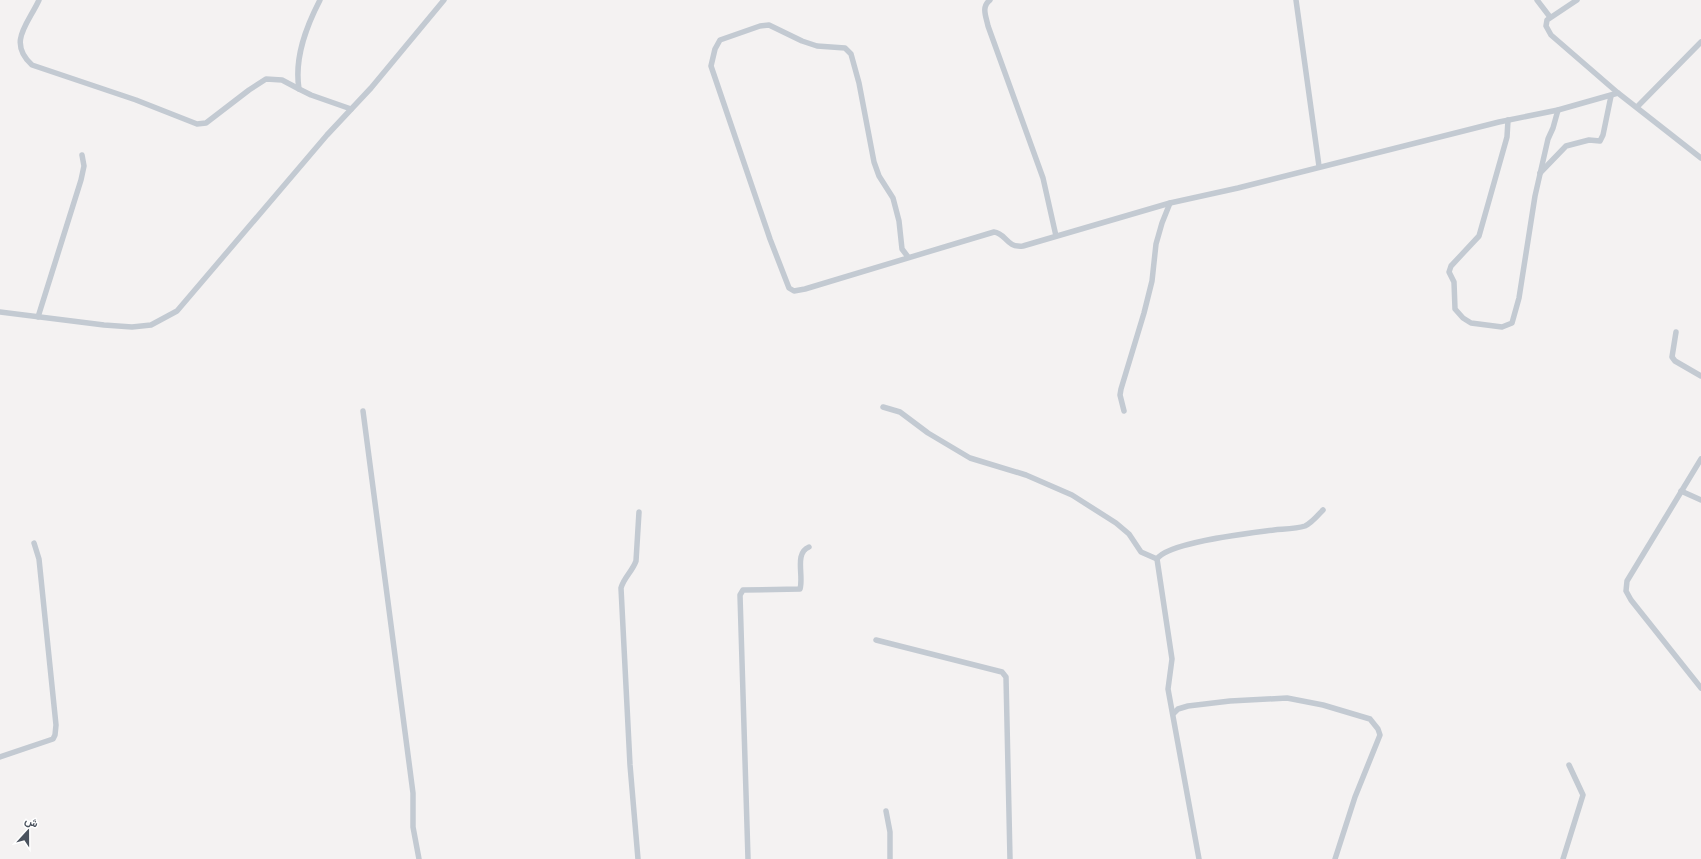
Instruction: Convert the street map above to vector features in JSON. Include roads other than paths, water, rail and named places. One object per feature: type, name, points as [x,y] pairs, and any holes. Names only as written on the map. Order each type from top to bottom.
[{"type":"street","points":[[39,0],[20,41],[21,52],[32,65],[136,100],[196,124],[206,123],[254,86],[266,79],[282,80],[311,95],[351,109]]},
{"type":"street","points":[[298,89],[297,65],[305,34],[320,0]]},
{"type":"street","points":[[0,312],[132,327],[151,325],[167,318],[187,301],[233,243],[351,109],[444,0]]},
{"type":"street","points":[[990,0],[985,4],[984,9],[988,26],[1043,178],[1056,236]]},
{"type":"street","points":[[1296,0],[1319,166]]},
{"type":"street","points":[[1537,0],[1550,17]]},
{"type":"street","points":[[1577,0],[1547,20],[1546,26],[1551,35],[1618,93],[1701,158]]},
{"type":"street","points":[[908,257],[902,249],[899,221],[893,198],[879,176],[874,162],[860,83],[851,54],[845,48],[817,46],[802,41],[769,25],[760,26],[720,40],[717,43],[711,66],[770,239],[790,289],[794,291],[994,232],[1000,233],[1009,243],[1018,246],[1170,203],[1238,188],[1319,166],[1508,120],[1558,110],[1618,93]]},
{"type":"street","points":[[1637,107],[1701,42]]},
{"type":"street","points":[[1540,173],[1566,146],[1584,141],[1600,141],[1603,135],[1611,96]]},
{"type":"street","points":[[1508,120],[1507,137],[1479,236],[1451,266],[1449,272],[1454,282],[1455,308],[1458,314],[1471,323],[1502,327],[1512,323],[1519,298],[1540,173],[1548,139],[1558,110]]},
{"type":"street","points":[[38,317],[82,176],[84,166],[82,155]]},
{"type":"street","points":[[1124,411],[1120,395],[1121,388],[1144,313],[1152,281],[1156,244],[1170,203]]},
{"type":"street","points":[[1676,332],[1672,357],[1675,361],[1701,376]]},
{"type":"street","points":[[884,407],[900,412],[928,433],[970,458],[1026,475],[1072,496],[1124,529],[1141,552],[1157,559]]},
{"type":"street","points":[[363,411],[413,793],[413,827],[419,859]]},
{"type":"street","points":[[1701,459],[1627,581],[1626,591],[1631,600],[1701,688]]},
{"type":"street","points":[[1681,491],[1701,500]]},
{"type":"street","points":[[1157,559],[1163,553],[1188,545],[1223,537],[1306,526],[1323,510]]},
{"type":"street","points":[[638,859],[630,765],[621,588],[624,578],[634,567],[636,561],[639,512]]},
{"type":"street","points":[[0,757],[53,739],[55,735],[39,559],[34,543]]},
{"type":"street","points":[[748,859],[740,595],[743,590],[800,589],[801,555],[805,548],[809,547]]},
{"type":"street","points":[[1157,559],[1172,659],[1168,689],[1174,713],[1173,720],[1199,859]]},
{"type":"street","points":[[876,640],[1002,672],[1006,677],[1010,859]]},
{"type":"street","points":[[1174,713],[1178,709],[1188,706],[1230,701],[1287,698],[1323,705],[1370,719],[1378,729],[1380,735],[1354,797],[1335,859]]},
{"type":"street","points":[[1563,859],[1583,795],[1569,765]]},
{"type":"street","points":[[886,811],[890,832],[890,859]]}]
